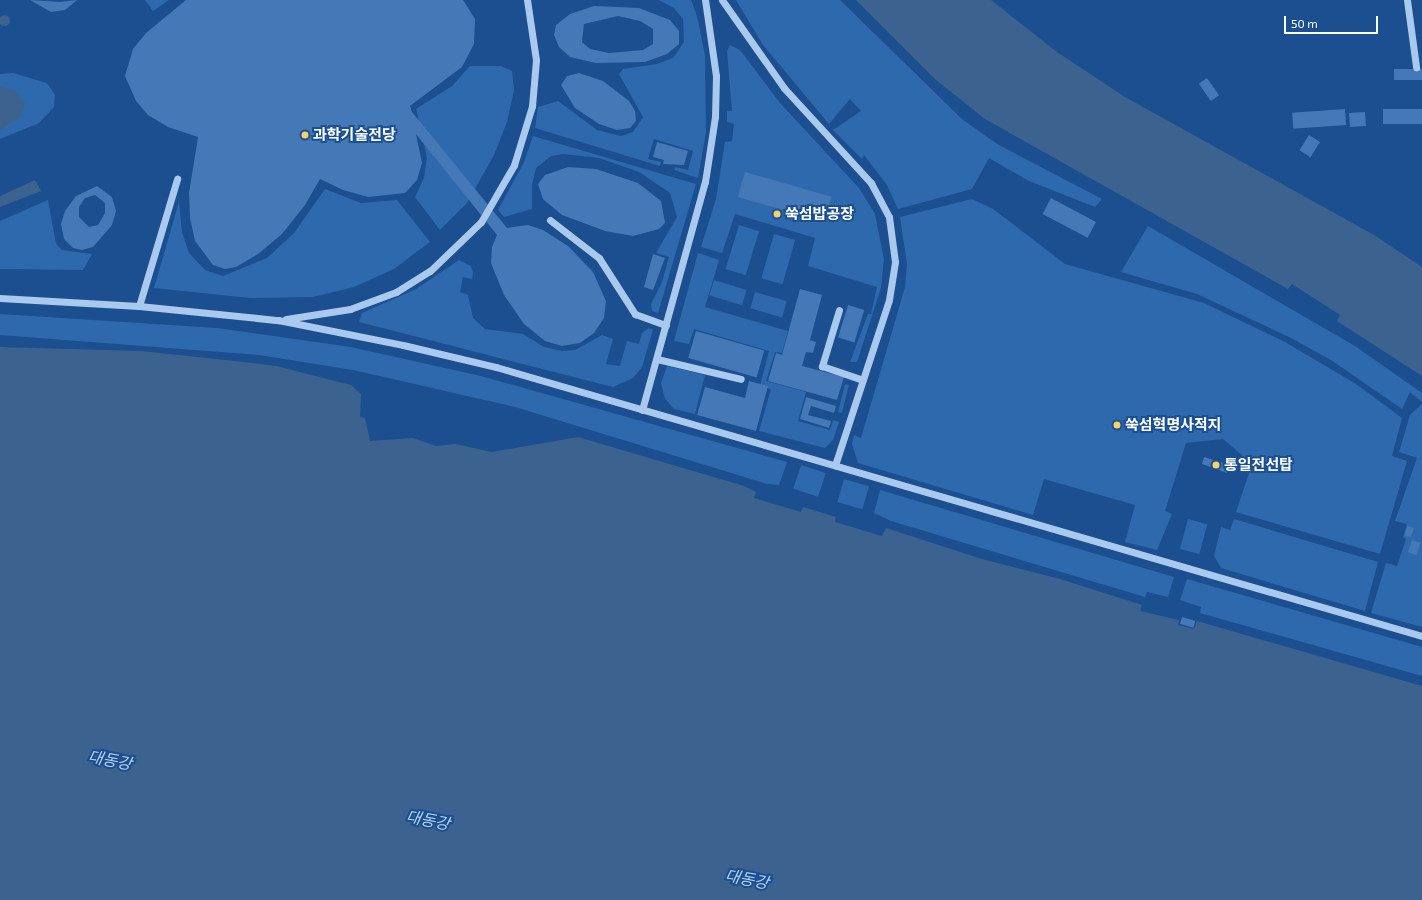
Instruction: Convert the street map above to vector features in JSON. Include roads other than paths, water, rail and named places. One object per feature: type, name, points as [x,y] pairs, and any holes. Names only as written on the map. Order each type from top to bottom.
[{"type":"street","points":[[278,320],[350,309],[396,292],[430,271],[481,222],[514,165],[532,106],[536,60],[527,0]]},
{"type":"street","points":[[642,410],[705,182],[715,117],[716,76],[705,0]]},
{"type":"street","points":[[722,0],[784,88],[871,183],[889,217],[894,246],[894,280],[835,465]]},
{"type":"street","points":[[1407,0],[1416,67]]},
{"type":"street","points":[[139,306],[177,179]]},
{"type":"street","points":[[550,220],[599,258],[635,314],[666,324]]},
{"type":"street","points":[[0,298],[139,306],[278,320],[496,367],[1422,636]]},
{"type":"street","points":[[838,310],[822,366],[863,380]]},
{"type":"street","points":[[657,359],[741,379]]},
{"type":"water","points":[[856,0],[991,0],[1057,52],[1125,97],[1374,235],[1422,267],[1422,376],[1337,321],[1340,315],[1292,284],[1288,289],[985,119],[936,80]]},
{"type":"water","points":[[4,14],[8,16],[10,20],[8,24],[4,26],[0,24],[-2,20],[0,16]]},
{"type":"water","points":[[0,86],[15,91],[25,103],[21,117],[0,130]]},
{"type":"water","points":[[35,180],[41,191],[0,207],[0,196]]},
{"type":"water","name":"대동강","points":[[0,347],[141,351],[235,361],[276,366],[351,385],[361,394],[360,417],[365,418],[370,441],[413,438],[436,446],[455,444],[492,452],[578,437],[744,486],[756,492],[754,498],[801,512],[803,507],[836,517],[835,522],[882,536],[886,528],[982,559],[1060,579],[1142,605],[1140,611],[1179,620],[1178,625],[1194,629],[1197,621],[1422,686],[1422,900],[0,900]]},
{"type":"place","name":"과학기술전당","points":[[305,135]]},
{"type":"place","name":"쑥섬밥공장","points":[[777,214]]},
{"type":"place","name":"쑥섬혁명사적지","points":[[1117,425]]},
{"type":"place","name":"통일전선탑","points":[[1216,465]]}]
